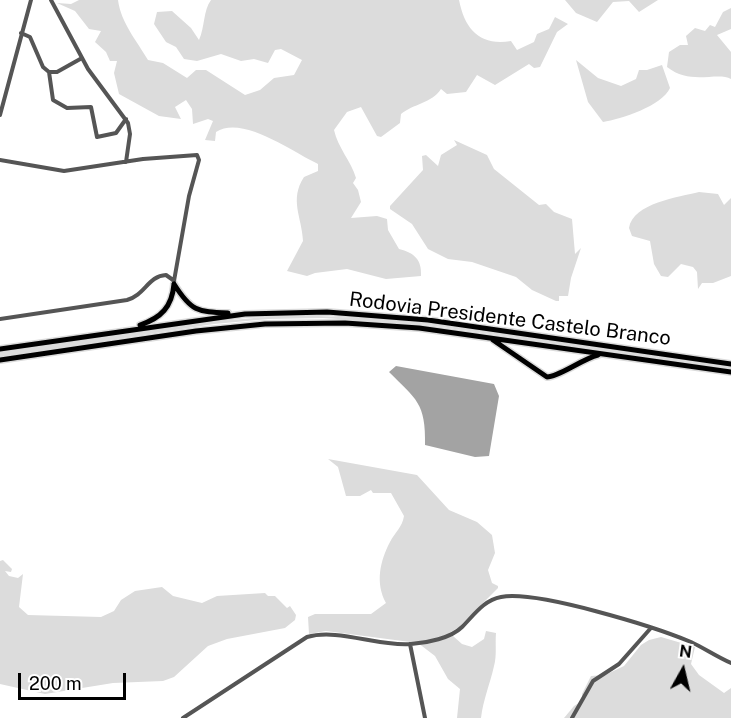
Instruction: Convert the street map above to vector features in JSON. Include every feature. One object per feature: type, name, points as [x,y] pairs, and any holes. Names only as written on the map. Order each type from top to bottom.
[{"type":"highway","points":[[174,283],[193,308],[206,312],[245,314]]},
{"type":"highway","points":[[120,331],[150,322],[163,313],[170,303],[174,283]]},
{"type":"highway","name":"Rodovia Presidente Castelo Branco","points":[[0,349],[245,314],[327,312],[428,320],[731,364]]},
{"type":"highway","name":"Rodovia Presidente Castelo Branco","points":[[0,362],[196,331],[308,322],[400,327],[731,372]]},
{"type":"highway","points":[[492,339],[548,377],[559,375],[577,362],[601,354]]},
{"type":"street","points":[[0,116],[21,33],[32,0]]},
{"type":"street","points":[[51,0],[81,58],[126,119],[130,130],[126,162]]},
{"type":"street","points":[[21,33],[30,37],[43,67],[50,72],[57,72],[81,58]]},
{"type":"street","points":[[50,72],[49,89],[53,100],[64,107],[91,107],[96,137],[116,133],[126,119]]},
{"type":"street","points":[[0,160],[58,171],[191,154],[199,157],[189,196],[174,283]]},
{"type":"street","points":[[0,319],[132,299],[160,275],[169,276],[174,283]]},
{"type":"street","points":[[183,718],[307,638],[324,635],[410,644],[454,633],[488,602],[512,596],[568,605],[650,629],[689,641],[731,663]]},
{"type":"street","points":[[572,718],[593,681],[619,664],[650,629]]},
{"type":"street","points":[[410,644],[425,718]]},
{"type":"shaded area","points":[[79,0],[118,0],[126,24],[148,60],[163,63],[187,78],[196,70],[206,70],[245,95],[260,90],[274,78],[294,75],[302,60],[281,49],[275,50],[268,63],[254,59],[241,61],[221,54],[197,61],[184,59],[176,47],[166,42],[154,24],[157,12],[172,11],[191,28],[199,40],[211,0],[459,0],[465,20],[476,34],[491,41],[511,41],[517,50],[534,42],[537,34],[549,29],[555,17],[568,24],[557,32],[540,67],[534,68],[529,64],[495,85],[477,75],[466,92],[447,94],[441,89],[433,97],[401,114],[400,123],[381,137],[377,136],[361,107],[347,112],[334,130],[338,143],[354,172],[356,178],[353,183],[358,190],[361,202],[351,218],[377,216],[387,219],[388,230],[399,249],[413,255],[418,261],[421,276],[386,279],[347,269],[307,276],[287,271],[303,241],[297,193],[304,177],[318,171],[318,164],[267,137],[240,128],[227,128],[216,132],[215,141],[205,140],[213,121],[208,119],[193,124],[192,109],[186,100],[175,107],[181,119],[159,116],[119,94],[114,73],[117,61],[110,61],[106,52],[95,42],[101,31],[89,29],[75,11],[57,3],[71,4]]},
{"type":"shaded area","points":[[565,0],[658,0],[639,12],[629,1],[613,2],[597,22],[576,13]]},
{"type":"shaded area","points":[[731,8],[731,29],[717,35],[731,52],[731,79],[718,76],[685,76],[667,67],[669,52],[680,45],[688,45],[686,36],[695,28],[705,31],[710,25],[715,27],[723,12]]},
{"type":"shaded area","points":[[576,60],[598,78],[621,86],[636,79],[639,70],[662,65],[670,88],[666,95],[650,106],[630,115],[603,122],[588,102]]},
{"type":"shaded area","points":[[454,140],[487,155],[494,169],[539,205],[546,204],[554,212],[572,219],[575,254],[581,248],[571,278],[568,296],[559,296],[559,301],[556,301],[532,290],[516,277],[472,262],[448,259],[428,249],[412,224],[390,209],[390,206],[423,170],[422,156],[426,155],[438,166],[441,155],[457,145]]},
{"type":"shaded area","points":[[699,192],[718,194],[724,205],[731,198],[731,276],[713,283],[702,283],[698,289],[697,272],[693,267],[681,264],[668,277],[661,276],[654,264],[650,241],[632,236],[629,228],[632,219],[648,207],[658,202]]},
{"type":"shaded area","points":[[297,315],[401,320],[731,366],[731,369],[427,325],[323,318],[269,319],[214,324],[0,357],[0,352],[148,330]]},
{"type":"shaded area","points":[[396,366],[494,384],[499,396],[489,456],[475,457],[425,445],[424,420],[418,403],[389,372]]},
{"type":"shaded area","points":[[328,459],[417,475],[449,510],[477,522],[492,535],[495,553],[488,570],[492,583],[498,588],[458,628],[436,640],[453,636],[462,644],[472,647],[484,639],[486,631],[496,633],[495,662],[481,718],[457,718],[460,689],[448,679],[435,656],[418,643],[326,631],[309,634],[308,617],[315,614],[371,614],[386,603],[381,588],[381,564],[404,516],[391,493],[373,493],[371,490],[360,496],[346,496],[338,467]]},
{"type":"shaded area","points":[[3,560],[12,569],[11,572],[5,571],[9,576],[18,578],[23,574],[19,607],[28,615],[101,617],[114,611],[121,600],[135,591],[162,587],[173,596],[202,603],[217,596],[265,593],[268,596],[275,596],[287,608],[290,606],[296,615],[295,620],[285,628],[227,639],[208,646],[174,677],[163,681],[113,683],[45,694],[0,684],[0,561]]},
{"type":"shaded area","points":[[661,637],[695,647],[691,664],[699,675],[724,693],[731,688],[731,718],[564,718],[574,706],[582,701],[582,694],[591,676],[605,675],[624,666],[641,645]]}]
